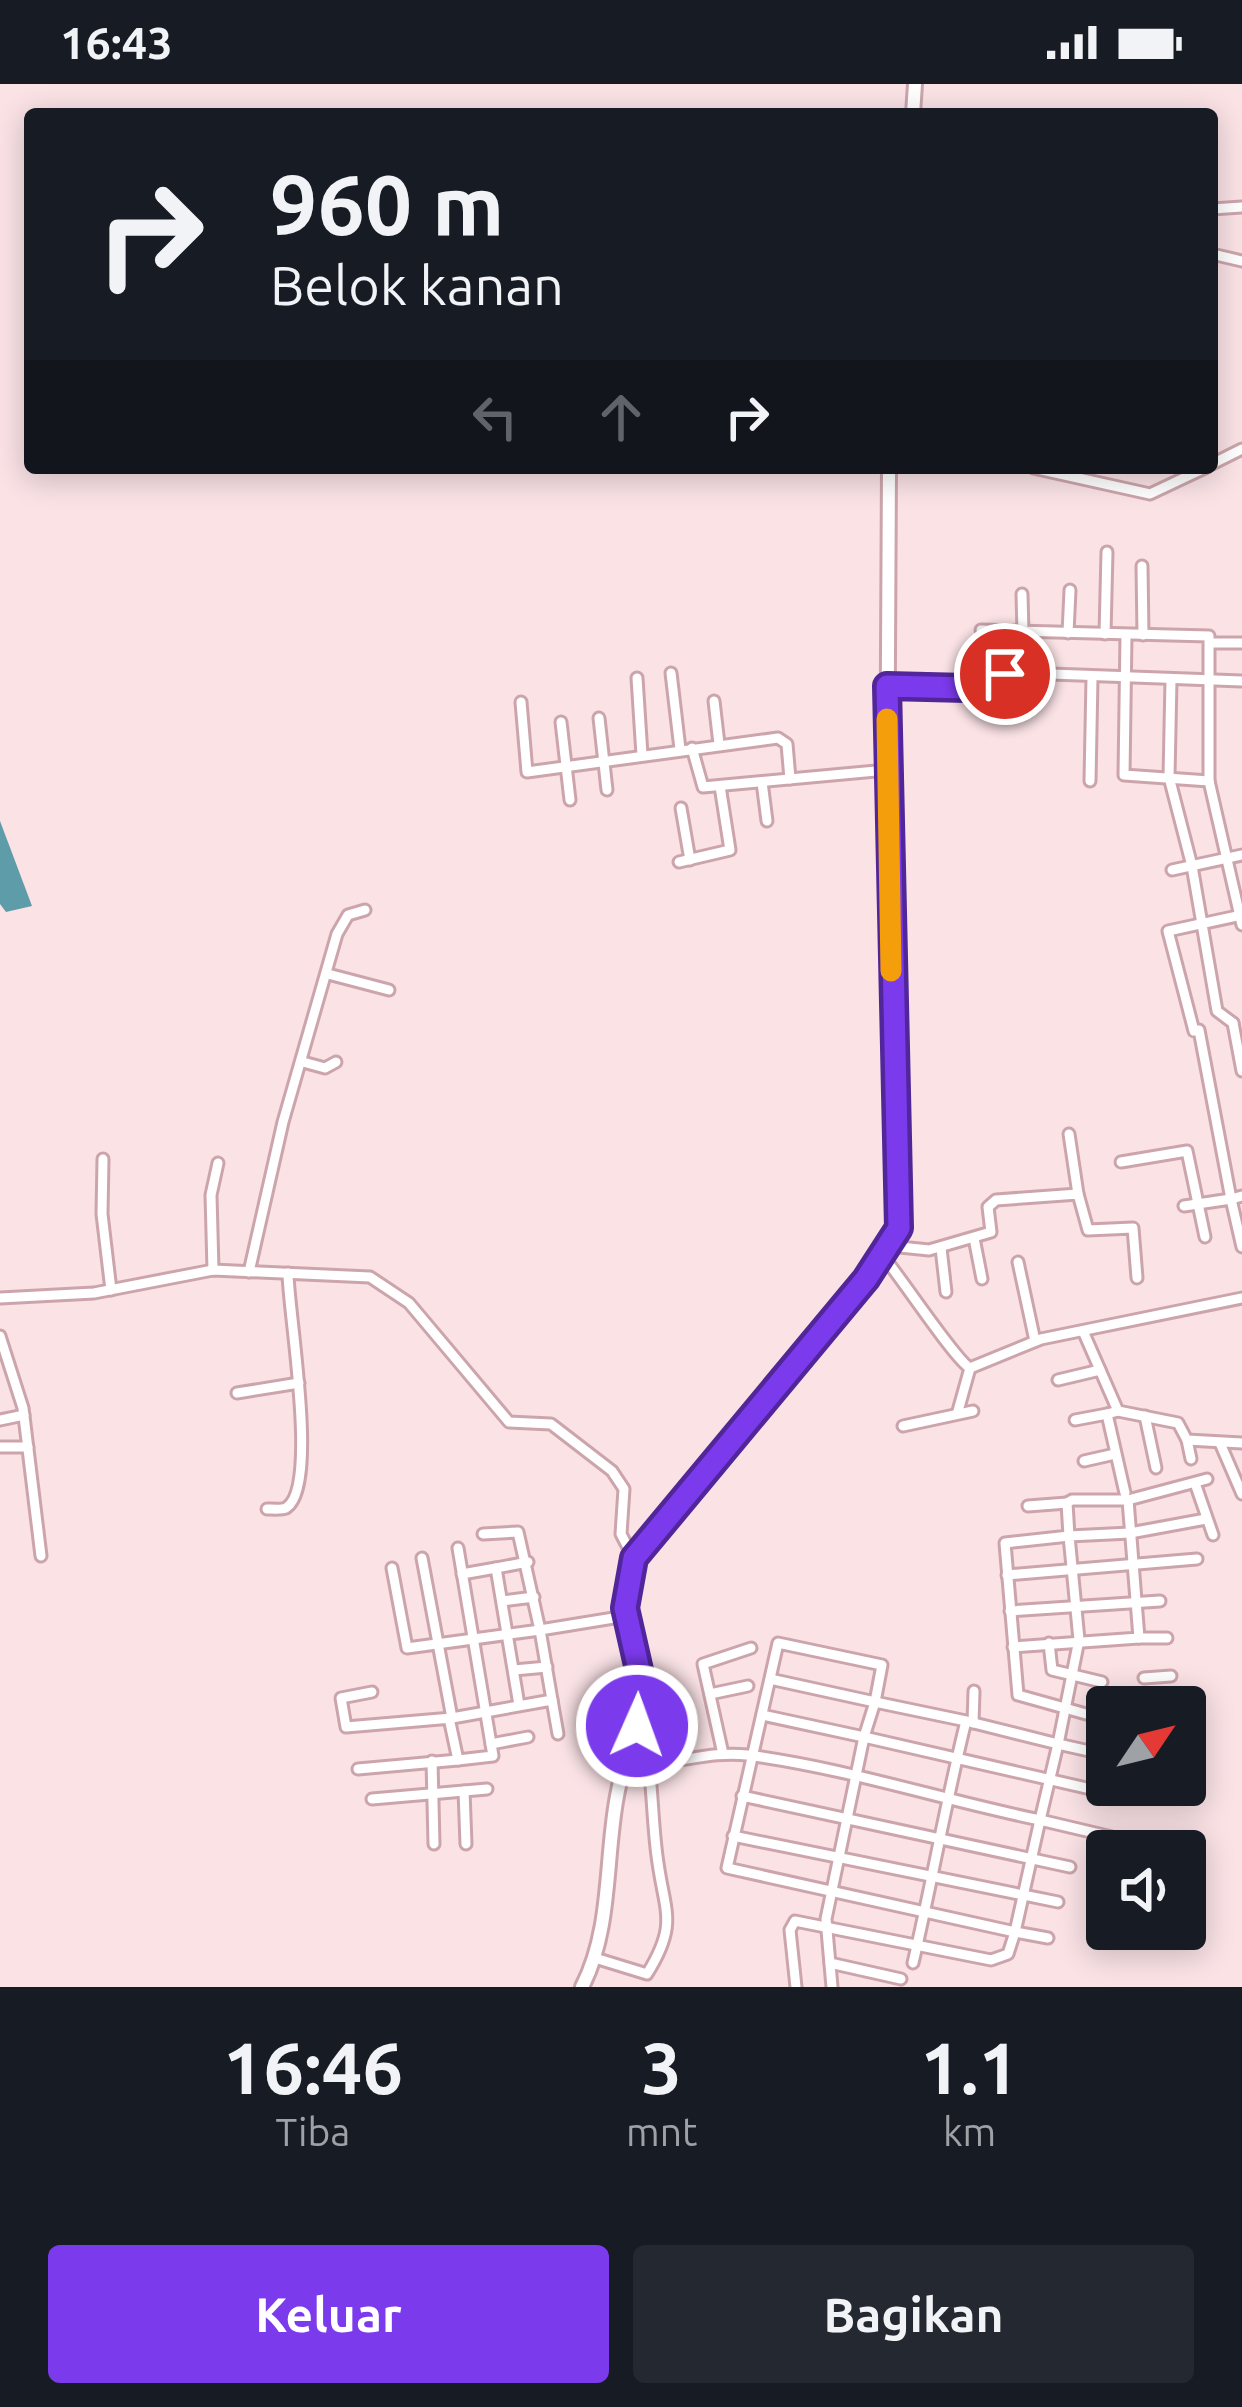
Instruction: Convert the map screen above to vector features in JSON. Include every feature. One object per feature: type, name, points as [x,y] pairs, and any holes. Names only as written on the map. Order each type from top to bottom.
[{"type":"main road","points":[[582,1987],[595,1958],[626,1763],[635,1735],[639,1682],[626,1616],[634,1558],[886,1251],[899,1228],[902,1199],[887,770],[889,474]]},
{"type":"street","points":[[1241,261],[1242,243]]},
{"type":"street","points":[[1061,474],[1150,494],[1192,474]]},
{"type":"street","points":[[1105,634],[1107,553]]},
{"type":"street","points":[[1142,566],[1143,634]]},
{"type":"street","points":[[1068,633],[1070,590]]},
{"type":"street","points":[[1022,594],[1024,673]]},
{"type":"street","points":[[981,630],[1207,636],[1211,643],[1209,781],[1241,918],[1168,931],[1194,1031],[1199,1030],[1236,1197],[1242,1247]]},
{"type":"street","points":[[1126,635],[1126,777],[1209,781]]},
{"type":"street","points":[[1211,643],[1242,643]]},
{"type":"street","points":[[671,673],[686,749],[700,785],[887,770]]},
{"type":"street","points":[[887,686],[967,688],[991,674],[1024,673],[1242,681]]},
{"type":"street","points":[[1090,781],[1092,678]]},
{"type":"street","points":[[637,679],[642,755]]},
{"type":"street","points":[[1172,680],[1169,777],[1192,866],[1216,1011],[1238,1021],[1242,1071]]},
{"type":"street","points":[[714,701],[719,744]]},
{"type":"street","points":[[521,702],[527,772],[782,739],[790,779]]},
{"type":"street","points":[[599,718],[607,790]]},
{"type":"street","points":[[561,722],[570,800]]},
{"type":"street","points":[[762,782],[766,821]]},
{"type":"street","points":[[681,808],[684,861],[730,850],[720,786]]},
{"type":"street","points":[[1172,870],[1242,855]]},
{"type":"street","points":[[249,1272],[283,1122],[341,925],[348,915],[365,910]]},
{"type":"street","points":[[328,974],[389,990]]},
{"type":"street","points":[[303,1062],[326,1068],[336,1062]]},
{"type":"street","points":[[1069,1134],[1088,1229],[1131,1226],[1138,1278]]},
{"type":"street","points":[[1121,1162],[1187,1151],[1205,1237]]},
{"type":"street","points":[[103,1160],[102,1214],[111,1290]]},
{"type":"street","points":[[214,1270],[211,1195],[218,1163]]},
{"type":"street","points":[[886,1251],[940,1248],[991,1232],[988,1207],[993,1201],[1078,1194]]},
{"type":"street","points":[[1184,1206],[1236,1197]]},
{"type":"street","points":[[974,1238],[982,1279]]},
{"type":"street","points":[[940,1248],[946,1292]]},
{"type":"street","points":[[886,1251],[959,1361],[970,1368]]},
{"type":"street","points":[[1018,1262],[1035,1341]]},
{"type":"street","points":[[0,1298],[111,1290],[214,1270],[370,1277],[396,1292],[509,1422],[551,1424],[612,1471],[624,1489],[622,1534],[634,1558]]},
{"type":"street","points":[[267,1509],[285,1508],[302,1454],[288,1273]]},
{"type":"street","points":[[970,1368],[1035,1341],[1242,1298]]},
{"type":"street","points":[[1083,1331],[1112,1413],[1135,1567],[1139,1638]]},
{"type":"street","points":[[0,1336],[24,1415],[41,1556]]},
{"type":"street","points":[[958,1411],[970,1368]]},
{"type":"street","points":[[1058,1379],[1100,1370]]},
{"type":"street","points":[[237,1393],[299,1383]]},
{"type":"street","points":[[903,1426],[973,1411]]},
{"type":"street","points":[[1075,1420],[1112,1413],[1178,1423],[1191,1459]]},
{"type":"street","points":[[0,1420],[24,1415]]},
{"type":"street","points":[[1145,1415],[1156,1468]]},
{"type":"street","points":[[1187,1440],[1242,1443]]},
{"type":"street","points":[[1220,1443],[1242,1494]]},
{"type":"street","points":[[0,1447],[28,1447]]},
{"type":"street","points":[[1084,1461],[1115,1454]]},
{"type":"street","points":[[1230,1467],[1242,1462]]},
{"type":"street","points":[[1028,1506],[1126,1496],[1207,1479]]},
{"type":"street","points":[[1195,1483],[1213,1535]]},
{"type":"street","points":[[796,1987],[791,1924],[916,1947],[1000,1958],[1008,1954],[1025,1895],[1078,1640],[1067,1502]]},
{"type":"street","points":[[1086,1715],[1018,1695],[1006,1541],[1130,1533],[1206,1519]]},
{"type":"street","points":[[483,1534],[518,1532],[528,1562],[558,1734]]},
{"type":"street","points":[[358,1769],[493,1756],[458,1548]]},
{"type":"street","points":[[422,1558],[458,1760]]},
{"type":"street","points":[[1007,1575],[1197,1558]]},
{"type":"street","points":[[462,1574],[528,1562]]},
{"type":"street","points":[[392,1568],[404,1645],[438,1648],[626,1616]]},
{"type":"street","points":[[496,1568],[519,1705]]},
{"type":"street","points":[[502,1601],[534,1597]]},
{"type":"street","points":[[1010,1611],[1160,1601]]},
{"type":"street","points":[[1013,1647],[1167,1638]]},
{"type":"street","points":[[832,1987],[826,1927],[830,1890],[882,1665],[778,1643],[727,1868],[830,1890],[924,1910],[1016,1932],[1048,1938]]},
{"type":"street","points":[[1049,1643],[1051,1669],[1102,1682]]},
{"type":"street","points":[[723,1754],[704,1661],[751,1648]]},
{"type":"street","points":[[514,1670],[547,1666]]},
{"type":"street","points":[[1144,1678],[1171,1676]]},
{"type":"street","points":[[770,1679],[1086,1751]]},
{"type":"street","points":[[710,1694],[748,1686]]},
{"type":"street","points":[[913,1963],[974,1691]]},
{"type":"street","points":[[372,1692],[341,1698],[346,1727],[450,1718],[552,1700]]},
{"type":"street","points":[[762,1714],[1086,1789]]},
{"type":"street","points":[[491,1744],[528,1737]]},
{"type":"street","points":[[626,1763],[649,1766],[723,1754],[752,1756],[1086,1832]]},
{"type":"street","points":[[432,1761],[434,1844]]},
{"type":"street","points":[[649,1766],[658,1864],[669,1907],[663,1943],[647,1974],[649,1987]]},
{"type":"street","points":[[372,1798],[487,1789]]},
{"type":"street","points":[[464,1791],[466,1844]]},
{"type":"street","points":[[742,1796],[1070,1867]]},
{"type":"street","points":[[733,1836],[1058,1902]]},
{"type":"street","points":[[595,1958],[647,1974]]},
{"type":"street","points":[[830,1963],[902,1978]]},
{"type":"water","points":[[0,821],[32,906],[6,912],[0,904]]},
{"type":"slow traffic","points":[[887,719],[891,971]]},
{"type":"route","points":[[637,1726],[639,1670],[625,1608],[634,1558],[658,1523],[866,1279],[901,1221],[887,839],[887,686],[967,688],[991,674],[1005,674]]}]
